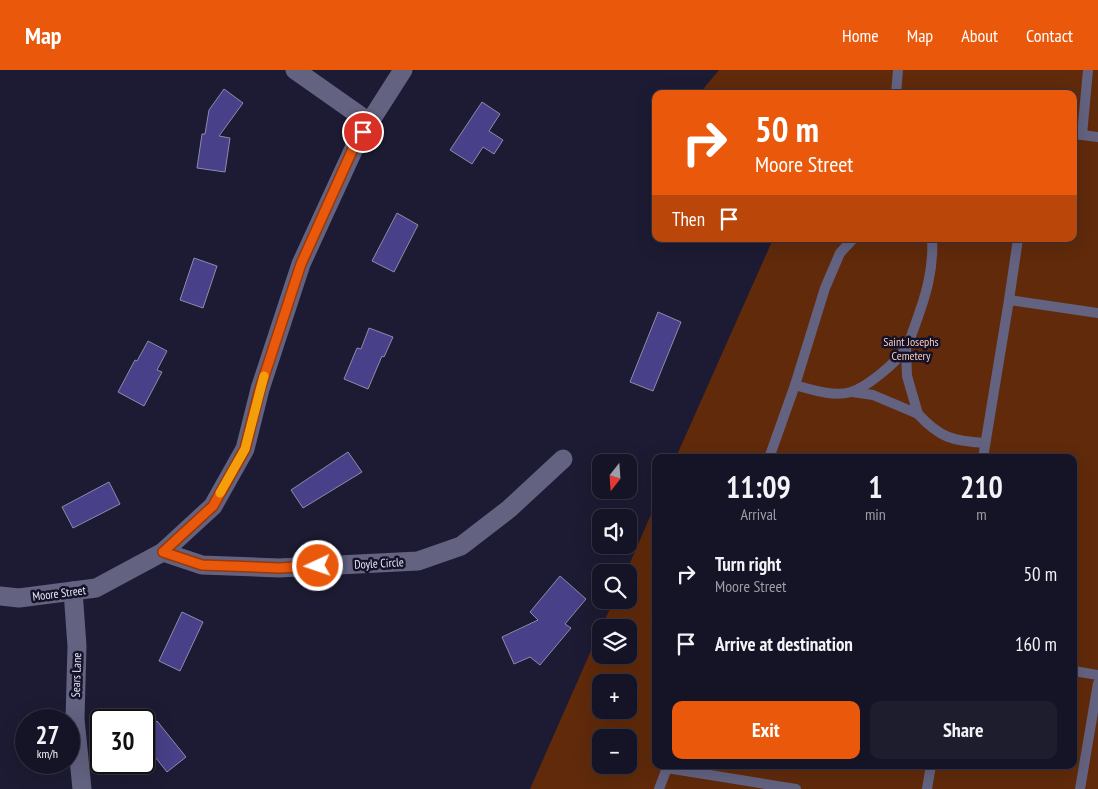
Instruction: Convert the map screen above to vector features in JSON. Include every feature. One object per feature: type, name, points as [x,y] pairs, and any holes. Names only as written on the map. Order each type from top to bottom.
[{"type":"street","points":[[296,70],[370,122]]},
{"type":"street","name":"Moore Street","points":[[0,596],[19,598],[96,588],[163,552],[213,506],[245,449],[260,389],[301,264],[356,142],[403,70]]},
{"type":"street","name":"Doyle Circle","points":[[163,552],[202,565],[279,568],[418,561],[461,546],[509,509],[563,459]]},
{"type":"street","name":"Sears Lane","points":[[73,591],[77,646],[75,719],[82,789]]},
{"type":"lane","points":[[896,90],[898,70]]},
{"type":"lane","points":[[1088,70],[1078,134],[1098,137]]},
{"type":"lane","points":[[770,454],[826,288],[840,253],[850,242]]},
{"type":"lane","points":[[918,414],[907,376],[906,349],[929,282],[933,260],[932,242]]},
{"type":"lane","points":[[984,454],[1018,242]]},
{"type":"lane","points":[[1009,300],[1098,312]]},
{"type":"lane","points":[[852,392],[890,366],[906,349]]},
{"type":"lane","points":[[795,385],[827,393],[852,392],[873,395],[918,414],[931,428],[945,436],[958,441],[985,443]]},
{"type":"lane","points":[[1077,672],[1098,675]]},
{"type":"lane","points":[[1080,789],[1098,683]]},
{"type":"lane","points":[[659,789],[666,769]]},
{"type":"lane","points":[[679,769],[796,789]]},
{"type":"lane","points":[[927,789],[930,769]]},
{"type":"green space","name":"Saint Josephs Cemetery","points":[[719,70],[1098,70],[1098,789],[530,789],[592,648],[592,664],[637,664],[637,619],[605,619],[610,609],[637,609],[637,564],[629,564],[634,554],[637,554],[637,547],[652,512],[652,769],[1077,769],[1077,454],[677,454],[772,242],[1077,242],[1077,90],[702,90]]},
{"type":"building","points":[[224,89],[243,103],[219,136],[230,138],[225,172],[197,168],[202,134],[205,134],[209,110]]},
{"type":"building","points":[[482,102],[500,114],[489,131],[503,140],[494,154],[483,147],[472,164],[450,150]]},
{"type":"building","points":[[397,213],[418,225],[394,272],[372,261]]},
{"type":"building","points":[[194,258],[217,266],[203,308],[180,300]]},
{"type":"building","points":[[658,312],[681,322],[653,391],[630,382]]},
{"type":"building","points":[[369,328],[393,337],[384,357],[382,356],[368,389],[344,379],[357,348],[361,349]]},
{"type":"building","points":[[148,341],[167,351],[157,370],[162,372],[144,406],[118,392],[135,360],[137,361]]},
{"type":"building","points":[[348,452],[362,472],[303,508],[291,490]]},
{"type":"building","points":[[109,482],[120,504],[73,528],[62,507]]},
{"type":"building","points":[[560,576],[586,599],[565,624],[571,628],[540,665],[530,657],[514,664],[502,637],[538,620],[530,612]]},
{"type":"building","points":[[182,612],[203,622],[180,671],[159,661]]},
{"type":"building","points":[[157,721],[186,757],[167,772],[155,757],[155,723]]},
{"type":"slow traffic","points":[[220,493],[245,449],[264,376]]},
{"type":"route","points":[[318,566],[279,568],[202,565],[163,552],[213,506],[245,449],[260,389],[301,264],[356,142],[363,132]]}]
